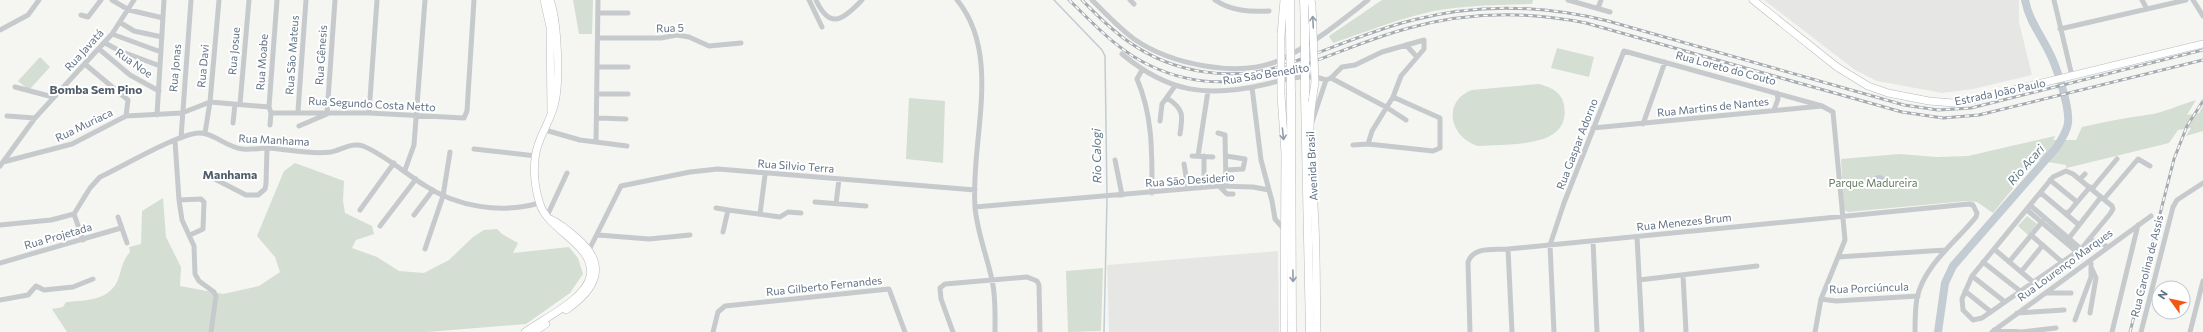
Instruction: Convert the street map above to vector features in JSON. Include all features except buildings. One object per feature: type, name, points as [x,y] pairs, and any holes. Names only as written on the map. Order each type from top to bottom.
[{"type":"highway","name":"Avenida Brasil","points":[[1290,0],[1292,332]]},
{"type":"highway","name":"Avenida Brasil","points":[[1304,0],[1310,332]]},
{"type":"main road","points":[[544,0],[549,15],[553,39]]},
{"type":"main road","points":[[534,332],[540,325],[580,294],[584,289],[591,272],[589,251],[555,226],[539,203],[535,173],[536,156],[551,115],[555,18],[550,0]]},
{"type":"main road","points":[[1284,0],[1281,35],[1285,158],[1284,332]]},
{"type":"main road","name":"Estrada João Paulo","points":[[1753,0],[1851,77],[1868,86],[1888,93],[1928,101],[1953,103],[2203,44]]},
{"type":"main road","name":"Avenida Brasil","points":[[1312,3],[1315,82],[1312,102],[1311,127],[1317,332]]},
{"type":"main road","points":[[1307,195],[1315,245]]},
{"type":"main road","points":[[1285,268],[1292,210]]},
{"type":"main road","points":[[525,332],[540,325]]},
{"type":"street","points":[[0,30],[28,15],[39,0]]},
{"type":"street","points":[[81,16],[88,18],[101,0]]},
{"type":"street","points":[[112,0],[129,10],[163,18]]},
{"type":"street","name":"Rua Javatá","points":[[1,164],[35,118],[53,97],[105,43],[121,23],[134,0]]},
{"type":"street","points":[[157,115],[164,0]]},
{"type":"street","name":"Rua Jonas","points":[[181,138],[191,0]]},
{"type":"street","name":"Rua Davi","points":[[205,133],[210,102],[219,0]]},
{"type":"street","name":"Rua Josue","points":[[233,123],[237,104],[249,0]]},
{"type":"street","name":"Rua Moabe","points":[[270,125],[277,0]]},
{"type":"street","name":"Rua São Mateus","points":[[298,111],[306,0]]},
{"type":"street","name":"Rua Gênesis","points":[[327,112],[335,0]]},
{"type":"street","points":[[369,113],[377,0]]},
{"type":"street","points":[[405,170],[414,145],[425,0]]},
{"type":"street","name":"Rua Segundo Costa Netto","points":[[270,110],[369,113],[460,119],[466,116],[474,0]]},
{"type":"street","points":[[596,142],[598,118],[598,0]]},
{"type":"street","points":[[809,0],[822,27]]},
{"type":"street","points":[[816,0],[824,15],[829,18],[839,20],[848,14],[862,0]]},
{"type":"street","points":[[957,0],[970,19],[981,61],[975,207],[982,244],[992,281],[995,332]]},
{"type":"street","points":[[1092,0],[1127,33],[1149,48],[1181,62],[1233,68],[1278,61],[1327,32],[1368,0]]},
{"type":"street","points":[[1215,0],[1229,8],[1238,10],[1253,12],[1269,11]]},
{"type":"street","points":[[1568,0],[1610,12]]},
{"type":"street","points":[[1598,8],[1601,0]]},
{"type":"street","points":[[2054,0],[2070,76]]},
{"type":"street","points":[[2142,0],[2147,8]]},
{"type":"street","points":[[2060,29],[2186,0]]},
{"type":"street","points":[[2193,0],[2203,16]]},
{"type":"street","points":[[598,13],[628,13]]},
{"type":"street","points":[[121,23],[134,30],[162,37]]},
{"type":"street","points":[[112,34],[161,52]]},
{"type":"street","name":"Rua 5","points":[[598,38],[650,39],[677,36],[688,37],[709,46],[741,43]]},
{"type":"street","points":[[1311,127],[1329,79],[1342,67],[1355,65],[1375,55],[1423,40],[1425,41],[1424,49],[1401,76],[1393,97],[1386,107],[1368,144]]},
{"type":"street","points":[[105,43],[120,51],[160,66]]},
{"type":"street","points":[[1406,45],[1416,57]]},
{"type":"street","name":"Rua Noe","points":[[99,49],[130,75],[159,91]]},
{"type":"street","name":"Rua Loreto do Couto","points":[[1624,51],[1822,106]]},
{"type":"street","name":"Rua Gaspar Adorno","points":[[1550,245],[1593,128],[1624,51]]},
{"type":"street","name":"Rua Sāo Benedito","points":[[1122,54],[1142,70],[1175,86],[1208,91],[1225,91],[1252,87],[1298,77],[1314,76],[1329,79],[1386,107],[1406,120]]},
{"type":"street","points":[[1643,124],[1665,62]]},
{"type":"street","points":[[86,64],[128,100],[126,116]]},
{"type":"street","points":[[597,67],[628,67]]},
{"type":"street","points":[[1142,70],[1137,79],[1143,93],[1152,140],[1152,193]]},
{"type":"street","points":[[1160,121],[1161,107],[1175,86]]},
{"type":"street","points":[[16,87],[53,97]]},
{"type":"street","points":[[1252,87],[1261,160],[1276,222],[1284,229]]},
{"type":"street","points":[[1204,187],[1201,156],[1208,91]]},
{"type":"street","points":[[1774,110],[1778,99],[1777,93]]},
{"type":"street","points":[[597,94],[628,94]]},
{"type":"street","points":[[1353,145],[1368,144],[1436,151],[1441,146],[1441,120],[1436,116],[1393,97]]},
{"type":"street","points":[[1167,98],[1181,111],[1183,115],[1180,134]]},
{"type":"street","name":"Rua Muriaca","points":[[1,164],[72,144],[126,116],[182,113],[210,102],[237,104],[270,110]]},
{"type":"street","points":[[1815,332],[1821,299],[1844,240],[1833,112],[1822,106]]},
{"type":"street","name":"Rua Martins de Nantes","points":[[1593,128],[1822,106]]},
{"type":"street","points":[[298,126],[326,116],[327,112]]},
{"type":"street","points":[[7,116],[35,118]]},
{"type":"street","points":[[598,118],[626,119]]},
{"type":"street","points":[[545,130],[575,139],[627,146]]},
{"type":"street","points":[[0,225],[52,220],[74,214],[90,188],[100,177],[181,138],[194,134],[205,133]]},
{"type":"street","name":"Rua Manhama","points":[[205,133],[234,148],[247,150],[267,148],[330,152],[357,145],[394,163],[443,196],[463,203],[489,207],[520,208],[539,203]]},
{"type":"street","points":[[1218,133],[1225,135],[1226,186]]},
{"type":"street","points":[[175,141],[179,200],[182,220],[194,246],[194,270],[199,281],[214,292],[216,296],[211,332]]},
{"type":"street","points":[[204,174],[246,195],[258,195],[265,189],[266,184],[267,148]]},
{"type":"street","points":[[474,149],[536,156]]},
{"type":"street","points":[[425,249],[443,196],[450,152]]},
{"type":"street","points":[[1192,156],[1213,157]]},
{"type":"street","points":[[1226,156],[1245,159],[1243,169],[1226,170]]},
{"type":"street","points":[[2065,212],[2068,213],[2117,159]]},
{"type":"street","points":[[2069,238],[2138,159],[2150,166]]},
{"type":"street","points":[[1115,160],[1122,195]]},
{"type":"street","points":[[360,210],[394,163]]},
{"type":"street","points":[[1184,164],[1188,188]]},
{"type":"street","name":"Rua Silvio Terra","points":[[598,235],[621,186],[629,183],[711,169],[765,175],[839,179],[975,190]]},
{"type":"street","points":[[2066,171],[2080,180],[2103,198],[2113,209],[2089,241],[2079,250],[1991,312],[1978,320],[1969,317],[1963,310],[1962,305],[1965,291],[1972,276],[1983,262],[2029,208],[2050,180],[2057,174],[2066,171]]},
{"type":"street","points":[[548,218],[567,173]]},
{"type":"street","points":[[2080,180],[2085,174]]},
{"type":"street","points":[[760,214],[765,175]]},
{"type":"street","points":[[380,226],[416,179]]},
{"type":"street","points":[[836,204],[839,179]]},
{"type":"street","points":[[2050,180],[2077,202]]},
{"type":"street","name":"Rua Carolina de Assis","points":[[2141,332],[2174,204],[2203,183]]},
{"type":"street","points":[[1220,186],[1227,194],[1234,194]]},
{"type":"street","name":"Rua Sāo Desiderio","points":[[975,207],[1220,186],[1253,187],[1269,190]]},
{"type":"street","points":[[414,215],[433,190]]},
{"type":"street","points":[[2041,193],[2079,225]]},
{"type":"street","points":[[179,200],[196,198],[201,199],[204,202],[203,229],[190,235]]},
{"type":"street","points":[[815,202],[866,206]]},
{"type":"street","name":"Rua Menezes Brum","points":[[1470,332],[1467,269],[1470,257],[1480,250],[1508,249],[1637,237],[1842,215],[1969,204],[1976,209],[1976,218],[1945,250]]},
{"type":"street","points":[[716,208],[780,217],[788,212],[801,214]]},
{"type":"street","points":[[2029,208],[2042,222],[2079,250]]},
{"type":"street","points":[[2029,208],[2069,238],[2079,250]]},
{"type":"street","points":[[723,232],[728,210]]},
{"type":"street","points":[[74,214],[83,240]]},
{"type":"street","name":"Rua Lourenço Marques","points":[[1993,331],[2151,216]]},
{"type":"street","points":[[118,217],[127,243]]},
{"type":"street","points":[[2009,262],[2042,222]]},
{"type":"street","points":[[2112,332],[2138,225]]},
{"type":"street","name":"Rua Projetada","points":[[0,263],[121,228]]},
{"type":"street","points":[[589,251],[598,235],[649,239],[690,235]]},
{"type":"street","points":[[2031,235],[2062,262]]},
{"type":"street","points":[[1637,237],[1642,332]]},
{"type":"street","points":[[1593,240],[1597,332]]},
{"type":"street","points":[[2089,241],[2099,242],[2108,247]]},
{"type":"street","points":[[1550,245],[1554,332]]},
{"type":"street","points":[[2021,272],[2043,245]]},
{"type":"street","points":[[1508,249],[1512,332]]},
{"type":"street","points":[[1994,249],[2033,282]]},
{"type":"street","points":[[1838,257],[1945,250]]},
{"type":"street","points":[[1915,332],[1918,296],[1926,277],[1945,250]]},
{"type":"street","points":[[2075,320],[2091,277],[2091,260]]},
{"type":"street","points":[[1983,262],[2020,292]]},
{"type":"street","points":[[1640,280],[1757,266]]},
{"type":"street","points":[[2090,313],[2096,278],[2092,269]]},
{"type":"street","points":[[1683,275],[1686,332]]},
{"type":"street","points":[[1972,276],[2005,302]]},
{"type":"street","points":[[953,332],[941,299],[940,288],[945,284],[1028,277],[1037,280],[1039,285],[1040,332]]},
{"type":"street","points":[[0,300],[28,295],[36,286],[44,290],[73,287],[94,279]]},
{"type":"street","points":[[2190,332],[2203,281]]},
{"type":"street","name":"Rua Gilberto Fernandes","points":[[713,332],[718,312],[725,306],[889,289],[905,332]]},
{"type":"street","points":[[1965,291],[1991,312]]},
{"type":"street","points":[[2045,293],[2071,293]]},
{"type":"street","name":"Rua Porciúncula","points":[[1821,299],[1836,301],[1918,296]]},
{"type":"street","points":[[2017,313],[2064,310]]},
{"type":"street","points":[[1993,331],[2022,332],[2056,328]]},
{"type":"shaded area","points":[[1764,0],[2019,0],[2019,22],[2032,75],[1973,89],[1942,93],[1877,81],[1855,70]]},
{"type":"shaded area","points":[[1879,175],[1884,177],[1886,182],[1884,187],[1879,189],[1874,187],[1872,182],[1874,177]]},
{"type":"shaded area","points":[[1278,251],[1279,332],[1109,332],[1107,265]]},
{"type":"green space","points":[[573,0],[593,0],[592,34],[579,34]]},
{"type":"green space","points":[[1382,0],[1533,0],[1532,4],[1471,6],[1434,11],[1396,21],[1333,43],[1329,36]]},
{"type":"green space","points":[[1557,48],[1594,57],[1589,77],[1551,68]]},
{"type":"green space","points":[[40,57],[50,67],[29,90],[18,81]]},
{"type":"green space","points":[[1539,84],[1558,93],[1563,100],[1564,105],[1564,120],[1558,130],[1548,137],[1521,144],[1478,146],[1468,141],[1455,127],[1453,110],[1456,102],[1462,95],[1472,90]]},
{"type":"green space","points":[[909,98],[945,101],[943,163],[906,159]]},
{"type":"green space","name":"Parque Madureira","points":[[2196,100],[2187,115],[2199,113],[2203,106],[2203,131],[2186,136],[2191,128],[2178,130],[2169,143],[2066,168],[2066,165],[2036,160],[1993,213],[1977,202],[1966,201],[1848,212],[1844,210],[1841,159],[1899,154],[1937,157],[1968,156],[2055,136],[2053,140],[2076,140],[2082,127],[2158,113]]},
{"type":"green space","points":[[295,163],[344,181],[343,201],[345,213],[372,226],[374,234],[356,240],[352,248],[377,257],[399,271],[424,273],[449,260],[473,237],[484,230],[497,229],[502,234],[518,243],[513,253],[569,247],[578,258],[583,274],[570,293],[526,324],[427,332],[67,332],[52,309],[63,307],[66,302],[97,298],[110,291],[115,285],[124,261],[130,252],[129,247],[141,244],[142,211],[163,198],[166,237],[181,267],[180,286],[223,294],[259,286],[280,272],[275,257],[257,236],[284,171]]},
{"type":"green space","points":[[2027,216],[2037,224],[2028,235],[2018,226]]},
{"type":"green space","points":[[1103,268],[1101,331],[1068,332],[1066,271]]},
{"type":"waterway","name":"Rio Calogi","points":[[1054,0],[1102,50],[1105,56],[1107,194]]},
{"type":"waterway","name":"Rio Acari","points":[[1938,332],[1945,283],[1953,266],[2056,148],[2064,136],[2068,123],[2065,97],[2058,75],[2051,56],[2032,20],[2025,0]]},
{"type":"waterway","name":"Rio Calogi","points":[[1104,332],[1107,198]]},
{"type":"railway","points":[[1069,0],[1107,37],[1139,60],[1151,66],[1185,78],[1218,82],[1250,79],[1282,72],[1376,38],[1409,28],[1453,19],[1497,15],[1542,16],[1586,23],[1902,112],[1943,118],[1979,115],[2203,60]]},
{"type":"railway","points":[[1082,0],[1116,32],[1146,53],[1184,68],[1204,72],[1225,74],[1265,70],[1285,65],[1397,24],[1437,15],[1486,9],[1535,9],[1608,21],[1904,105],[1938,110],[1971,108],[2203,50]]},
{"type":"railway","points":[[2130,332],[2174,159],[2187,126],[2203,101]]},
{"type":"district","name":"Bomba Sem Pino","points":[[96,90]]},
{"type":"district","name":"Manhama","points":[[230,175]]}]
